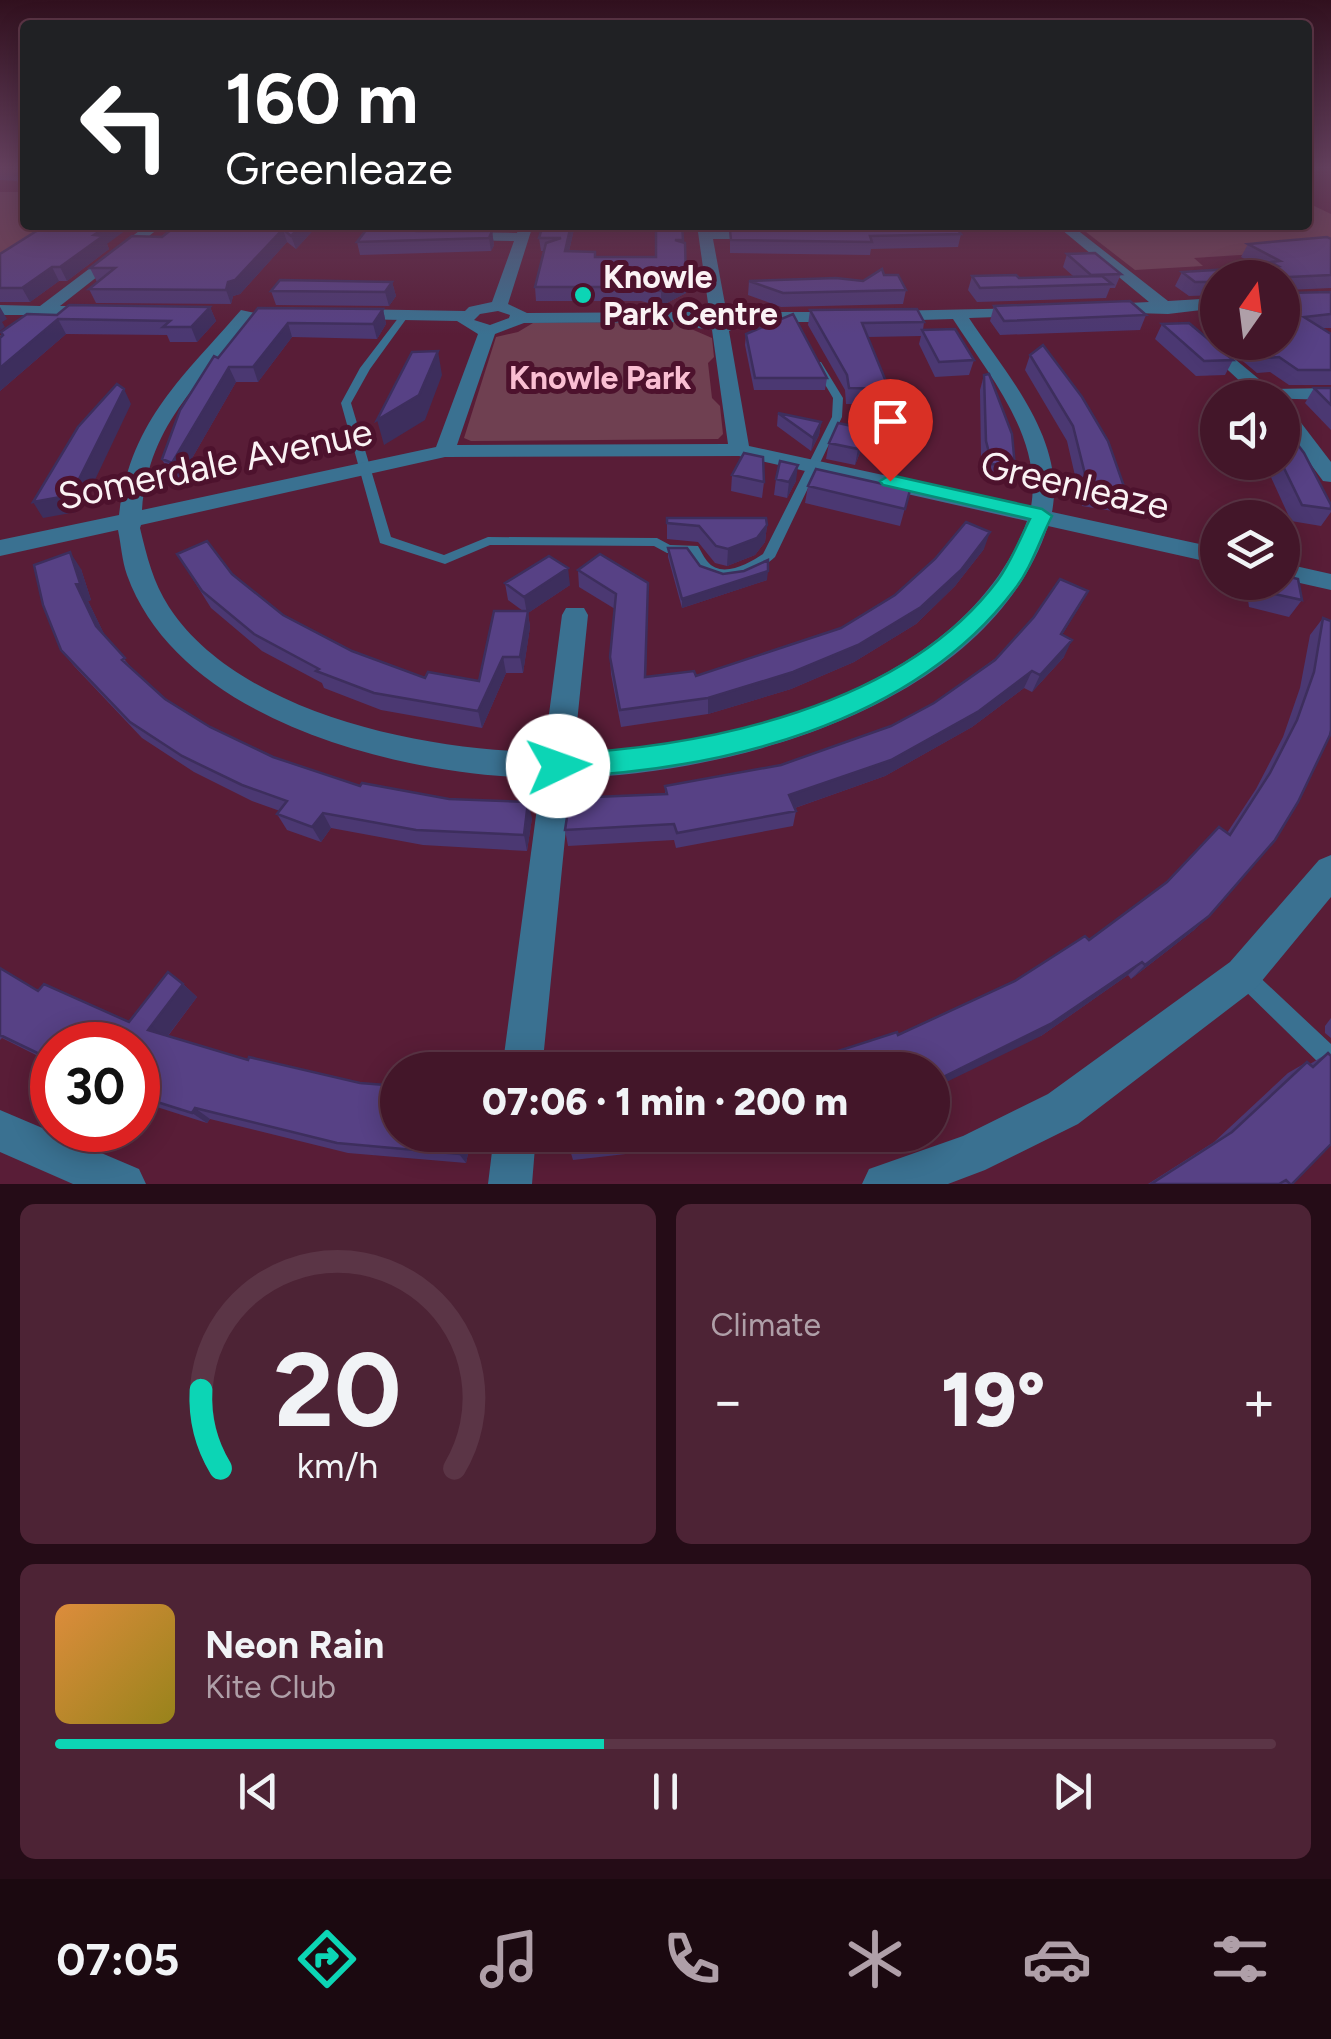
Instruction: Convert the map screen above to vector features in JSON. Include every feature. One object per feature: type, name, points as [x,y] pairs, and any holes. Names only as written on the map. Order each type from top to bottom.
[{"type":"street","points":[[0,344],[149,230]]},
{"type":"street","points":[[739,450],[705,230],[784,234]]},
{"type":"street","points":[[1070,230],[1250,380]]},
{"type":"street","points":[[453,236],[524,231],[516,273],[498,306]]},
{"type":"street","points":[[1089,309],[1200,304]]},
{"type":"street","points":[[326,314],[466,316],[475,310],[498,306],[514,310],[519,318]]},
{"type":"street","points":[[719,317],[731,309],[742,317],[798,323],[1052,310]]},
{"type":"street","points":[[0,310],[117,311]]},
{"type":"street","points":[[466,316],[468,326],[488,330],[512,325],[519,318],[697,317],[700,311],[719,317]]},
{"type":"street","points":[[247,313],[164,415],[134,474],[128,519],[137,575],[159,615],[192,652],[242,688],[305,721],[372,742],[445,757],[558,766],[625,762],[719,747],[775,732],[877,690],[942,647],[989,605],[1024,556],[1042,516],[1044,480],[1035,442],[958,314]]},
{"type":"street","points":[[446,450],[488,330]]},
{"type":"street","points":[[1300,398],[1331,394]]},
{"type":"street","points":[[1300,435],[1331,476]]},
{"type":"street","name":"Somerdale Avenue","points":[[0,548],[446,450],[739,450]]},
{"type":"street","name":"Greenleaze","points":[[739,450],[1200,552]]},
{"type":"street","points":[[1300,574],[1331,582]]},
{"type":"street","points":[[524,1052],[575,615]]},
{"type":"street","points":[[884,1184],[970,1155],[1063,1109],[1243,976],[1331,872]]},
{"type":"street","points":[[0,1131],[124,1184]]},
{"type":"street","points":[[510,1184],[513,1152]]},
{"type":"lane","points":[[405,315],[364,368],[346,403],[386,540],[444,560],[488,542],[657,542],[667,549],[693,550],[705,568],[716,573],[755,566],[768,557],[839,408],[838,398],[812,352]]},
{"type":"lane","points":[[1243,976],[1331,1059]]},
{"type":"shaded area","points":[[0,224],[20,224],[20,230],[63,230],[0,272]]},
{"type":"shaded area","points":[[1312,224],[1331,224],[1331,249],[1194,258],[1200,266],[1135,270],[1083,230],[1312,230]]},
{"type":"shaded area","points":[[675,322],[712,338],[714,357],[708,363],[712,398],[720,406],[723,434],[718,439],[464,438],[496,337],[518,332],[533,323]]},
{"type":"building","points":[[38,230],[102,230],[94,235],[103,236],[22,288],[0,288],[0,254]]},
{"type":"building","points":[[171,230],[282,230],[235,280],[228,282],[226,290],[89,289],[115,268],[90,268],[132,236],[162,237]]},
{"type":"building","points":[[366,230],[492,231],[489,238],[357,242]]},
{"type":"building","points":[[541,230],[570,230],[565,251],[595,252],[595,257],[656,257],[656,230],[682,230],[683,240],[675,240],[685,243],[686,279],[661,291],[641,287],[535,287],[546,243],[561,238],[539,238]]},
{"type":"building","points":[[730,230],[958,230],[961,234],[870,236],[872,242],[731,240]]},
{"type":"building","points":[[1327,237],[1331,239],[1331,275],[1300,276],[1300,260],[1278,260],[1248,244]]},
{"type":"building","points":[[1095,253],[1121,274],[1091,275],[1067,254]]},
{"type":"building","points":[[882,269],[884,275],[898,275],[906,290],[783,293],[749,281],[863,281]]},
{"type":"building","points":[[1200,271],[1200,282],[1195,282],[1182,272]]},
{"type":"building","points":[[972,276],[1102,276],[1112,284],[980,288]]},
{"type":"building","points":[[280,280],[392,282],[385,292],[271,291]]},
{"type":"building","points":[[1331,292],[1331,314],[1304,317],[1331,334],[1331,370],[1298,370],[1283,360],[1300,360],[1300,293]]},
{"type":"building","points":[[1130,301],[1146,315],[1004,321],[994,306]]},
{"type":"building","points":[[69,305],[210,307],[191,327],[163,327],[170,321],[58,319],[0,368],[1,332],[27,314],[57,315]]},
{"type":"building","points":[[258,308],[383,309],[373,324],[288,323],[253,367],[229,367],[172,463],[162,459],[180,410],[214,356],[218,358]]},
{"type":"building","points":[[917,309],[924,322],[862,323],[889,389],[849,388],[847,375],[810,310]]},
{"type":"building","points":[[793,314],[827,378],[755,378],[746,334]]},
{"type":"building","points":[[1189,323],[1200,332],[1200,357],[1162,324]]},
{"type":"building","points":[[955,329],[974,360],[939,362],[922,330]]},
{"type":"building","points":[[1043,345],[1082,397],[1108,441],[1127,495],[1089,490],[1073,426],[1030,355]]},
{"type":"building","points":[[438,351],[419,395],[377,420],[412,352]]},
{"type":"building","points":[[989,374],[1012,434],[1015,467],[992,464],[986,441],[984,375]]},
{"type":"building","points":[[117,384],[124,389],[75,487],[68,488],[66,496],[33,502],[78,427]]},
{"type":"building","points":[[1314,388],[1331,388],[1331,405]]},
{"type":"building","points":[[778,413],[821,422],[813,438]]},
{"type":"building","points":[[838,423],[866,429],[858,449],[829,443]]},
{"type":"building","points":[[1300,448],[1331,509],[1302,505],[1290,480],[1300,480]]},
{"type":"building","points":[[744,453],[763,457],[764,482],[732,475]]},
{"type":"building","points":[[780,461],[798,465],[789,482],[776,479]]},
{"type":"building","points":[[816,469],[910,490],[905,509],[808,486]]},
{"type":"building","points":[[667,518],[766,518],[767,525],[757,538],[728,549],[716,546],[699,526],[667,523]]},
{"type":"building","points":[[966,522],[990,532],[961,570],[921,607],[858,645],[793,672],[708,698],[620,710],[610,657],[616,594],[578,570],[600,554],[648,583],[645,677],[694,671],[696,676],[841,628],[895,595],[935,559]]},
{"type":"building","points":[[207,541],[232,574],[283,615],[352,651],[425,678],[428,672],[479,681],[494,611],[528,611],[520,657],[503,657],[478,711],[374,693],[316,671],[319,669],[254,634],[202,591],[177,554]]},
{"type":"building","points":[[668,548],[687,548],[700,566],[723,574],[744,571],[768,560],[768,571],[682,599]]},
{"type":"building","points":[[70,552],[80,583],[76,584],[96,626],[125,658],[122,660],[165,699],[210,727],[273,757],[360,786],[362,783],[449,799],[528,802],[524,835],[416,830],[323,813],[312,827],[277,814],[287,801],[242,785],[182,756],[130,722],[61,650],[43,605],[34,565]]},
{"type":"building","points":[[549,556],[568,568],[524,597],[505,583]]},
{"type":"building","points":[[1060,579],[1088,591],[1061,634],[1072,640],[1040,675],[1032,671],[979,711],[891,760],[789,795],[796,811],[677,833],[674,824],[565,830],[570,798],[667,794],[665,786],[781,765],[891,726],[934,703],[995,660],[1034,617]]},
{"type":"building","points":[[1323,618],[1331,621],[1330,735],[1275,840],[1209,916],[1145,965],[1142,962],[1052,1023],[950,1074],[950,1052],[835,1052],[897,1032],[898,1035],[1015,981],[1085,936],[1089,940],[1167,882],[1219,827],[1230,835],[1270,773],[1297,720],[1314,672]]},
{"type":"building","points":[[0,968],[38,991],[44,984],[129,1022],[30,1022],[30,1049],[0,1035]]},
{"type":"building","points":[[168,972],[183,984],[154,1022],[129,1022]]},
{"type":"building","points":[[160,1034],[248,1060],[249,1057],[380,1085],[380,1147],[337,1143],[195,1108],[192,1113],[160,1103]]},
{"type":"building","points":[[1328,1053],[1331,1144],[1292,1184],[1286,1180],[1279,1184],[1151,1184],[1232,1132],[1307,1062],[1313,1067]]},
{"type":"place","name":"Knowle Park Centre","points":[[583,295]]},
{"type":"district","name":"Knowle Park","points":[[600,378]]},
{"type":"route","points":[[558,766],[625,762],[719,747],[775,732],[877,690],[968,626],[1008,583],[1042,516],[890,481]]}]
